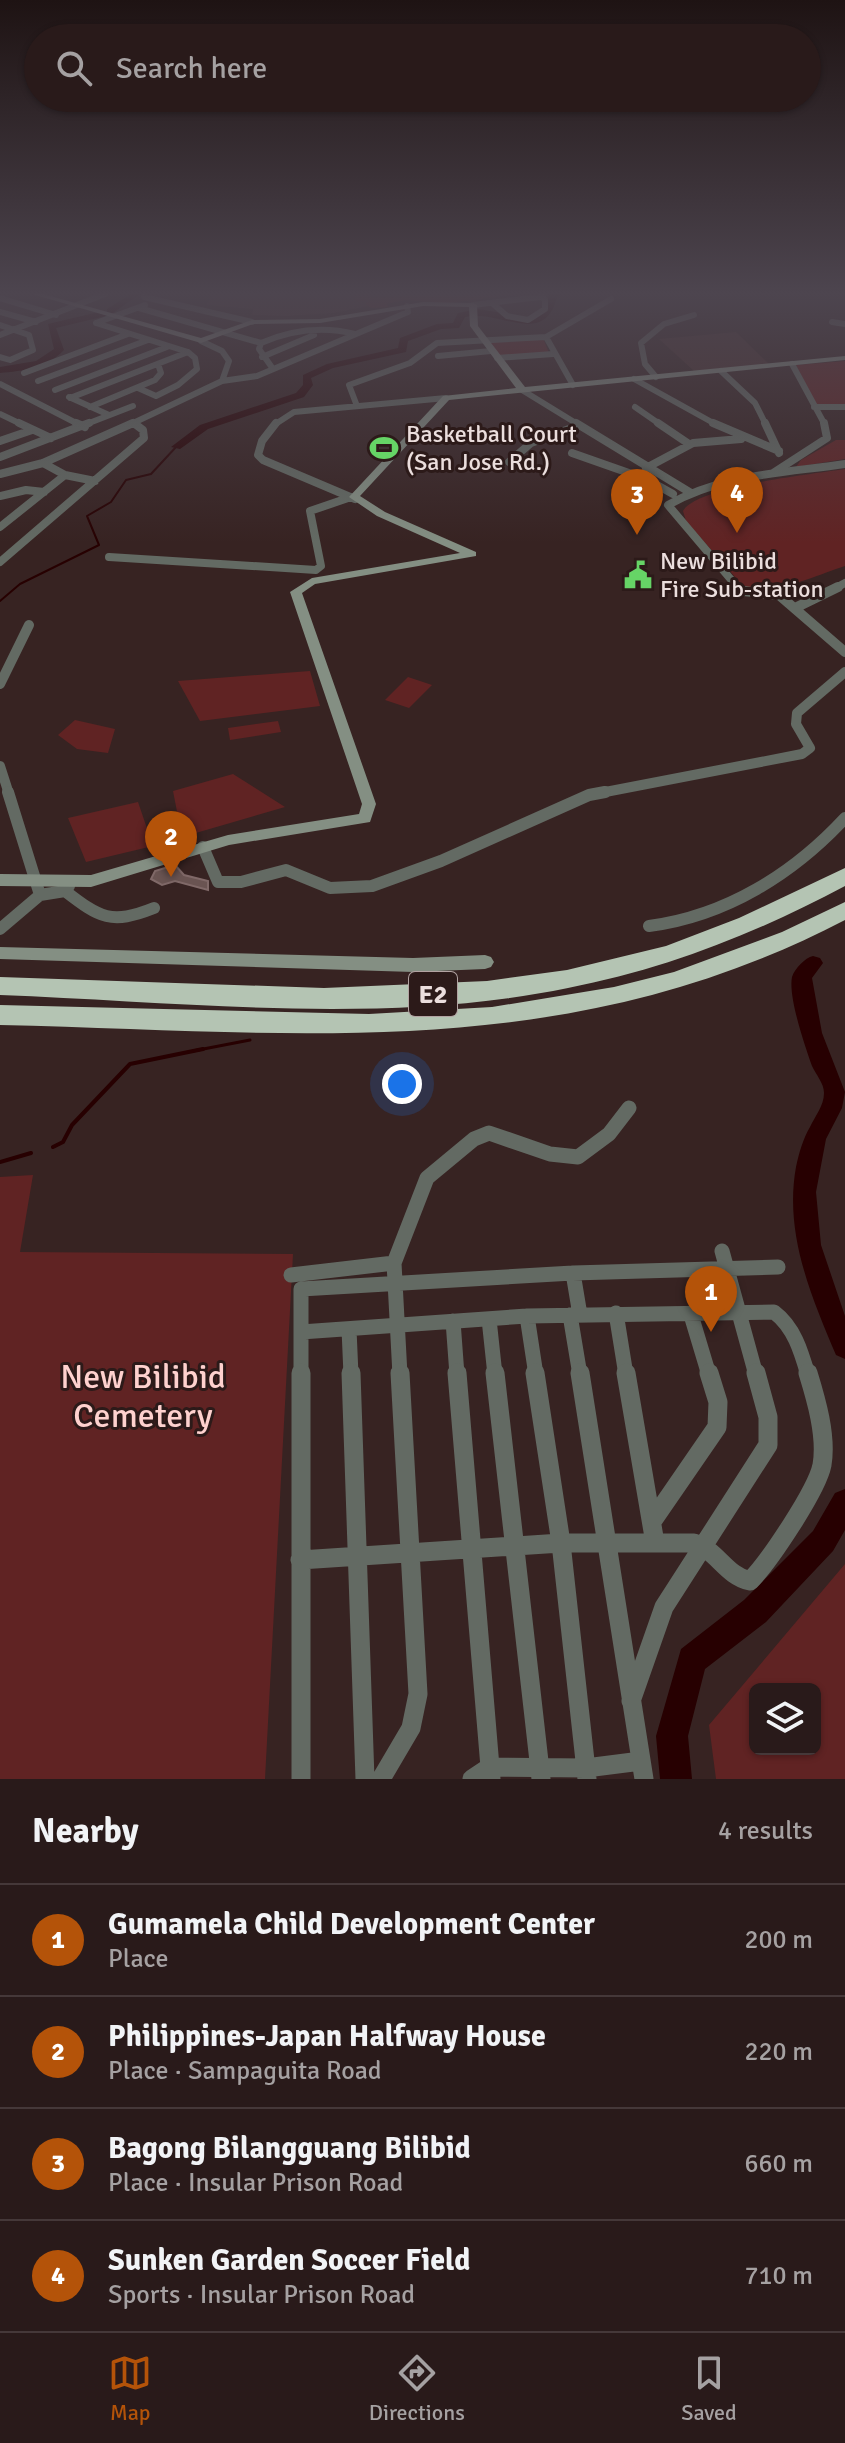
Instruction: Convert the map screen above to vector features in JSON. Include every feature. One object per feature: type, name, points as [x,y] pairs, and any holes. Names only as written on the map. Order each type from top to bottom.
[{"type":"highway","name":"E2","points":[[0,986],[335,995],[439,994],[533,983],[644,962],[789,907],[845,876]]},
{"type":"highway","name":"E2","points":[[0,1015],[369,1024],[429,1023],[503,1015],[636,992],[687,979],[800,935],[845,910]]},
{"type":"street","points":[[31,377],[109,415]]},
{"type":"street","points":[[38,381],[49,377]]},
{"type":"street","points":[[55,390],[88,377]]},
{"type":"street","points":[[70,398],[124,377]]},
{"type":"street","points":[[90,407],[158,377]]},
{"type":"street","points":[[138,388],[156,396],[189,377]]},
{"type":"street","points":[[222,381],[224,377]]},
{"type":"street","points":[[0,474],[43,463],[135,424],[222,381],[253,377]]},
{"type":"street","points":[[357,406],[349,385],[371,377]]},
{"type":"street","points":[[512,377],[522,390],[577,426],[691,493]]},
{"type":"street","points":[[568,377],[573,385]]},
{"type":"street","points":[[0,880],[39,888],[69,886],[251,835],[355,822],[368,813],[369,804],[296,595],[298,589],[312,581],[472,554],[416,531],[353,498],[258,455],[273,425],[289,414],[656,377]]},
{"type":"street","points":[[727,377],[755,403],[779,451],[782,464]]},
{"type":"street","points":[[773,473],[782,464],[827,438],[828,430],[799,377]]},
{"type":"street","points":[[634,379],[745,439],[779,451]]},
{"type":"street","points":[[0,384],[107,436]]},
{"type":"street","points":[[109,557],[316,570],[321,566],[310,511],[353,498],[446,398]]},
{"type":"street","points":[[0,457],[133,406]]},
{"type":"street","points":[[635,407],[689,444]]},
{"type":"street","points":[[814,407],[845,407]]},
{"type":"street","points":[[0,414],[51,438]]},
{"type":"street","points":[[0,426],[13,422]]},
{"type":"street","points":[[0,562],[144,438],[143,430],[135,424]]},
{"type":"street","points":[[509,462],[515,452],[541,437],[577,426]]},
{"type":"street","points":[[0,441],[32,430]]},
{"type":"street","points":[[646,468],[689,444],[745,439]]},
{"type":"street","points":[[572,453],[646,479],[680,498]]},
{"type":"street","points":[[43,463],[65,475],[95,481]]},
{"type":"street","points":[[845,464],[726,481],[668,505],[732,584],[743,591],[779,595],[845,652]]},
{"type":"street","points":[[0,527],[65,475]]},
{"type":"street","points":[[0,496],[26,490],[44,492]]},
{"type":"street","points":[[0,516],[14,516]]},
{"type":"street","points":[[795,608],[845,583]]},
{"type":"street","points":[[0,684],[29,625]]},
{"type":"street","points":[[203,847],[218,882],[241,882],[286,870],[303,874],[330,888],[372,886],[441,861],[589,795],[802,754],[810,748],[796,724],[797,713],[845,672]]},
{"type":"street","points":[[0,766],[39,888]]},
{"type":"street","points":[[649,926],[689,921],[729,905],[813,852],[845,818]]},
{"type":"street","points":[[69,886],[104,920],[123,920],[154,908]]},
{"type":"street","points":[[0,929],[39,888]]},
{"type":"street","points":[[0,953],[413,965],[485,962]]},
{"type":"street","points":[[381,1779],[410,1735],[417,1714],[413,1555],[394,1263],[427,1178],[474,1139],[489,1133],[550,1157],[580,1156],[611,1133],[629,1108]]},
{"type":"street","points":[[631,1701],[664,1607],[768,1445],[770,1431],[742,1314],[722,1251]]},
{"type":"street","points":[[291,1275],[394,1263]]},
{"type":"street","points":[[301,1779],[301,1289],[394,1286],[573,1273],[778,1267]]},
{"type":"street","points":[[453,1321],[484,1775],[642,1770],[575,1315],[573,1273]]},
{"type":"street","points":[[300,1560],[561,1543],[706,1545],[745,1582],[755,1579],[823,1463],[823,1429],[790,1324],[774,1312],[527,1316],[301,1332]]},
{"type":"street","points":[[616,1313],[655,1543]]},
{"type":"street","points":[[653,1520],[717,1427],[718,1402],[691,1315]]},
{"type":"street","points":[[527,1316],[561,1543],[586,1773]]},
{"type":"street","points":[[489,1319],[540,1774]]},
{"type":"street","points":[[349,1329],[365,1779]]},
{"type":"green space","points":[[802,377],[845,377],[845,406],[816,405]]},
{"type":"green space","points":[[836,440],[845,440],[845,459],[796,467],[801,460]]},
{"type":"green space","points":[[845,469],[845,566],[794,584],[767,589],[742,585],[686,521],[683,511],[693,502],[732,488]]},
{"type":"green space","points":[[310,671],[320,706],[200,721],[178,681]]},
{"type":"green space","points":[[408,677],[432,685],[409,708],[385,700]]},
{"type":"green space","points":[[75,720],[115,729],[108,753],[77,749],[58,735]]},
{"type":"green space","points":[[278,721],[281,732],[230,740],[228,728]]},
{"type":"green space","points":[[233,774],[285,807],[182,837],[173,791]]},
{"type":"green space","points":[[138,802],[153,846],[86,862],[68,818]]},
{"type":"green space","name":"New Bilibid Cemetery","points":[[33,1175],[20,1252],[293,1254],[265,1779],[0,1779],[0,1177]]},
{"type":"green space","points":[[845,1564],[845,1779],[716,1779],[709,1725]]},
{"type":"building","points":[[175,865],[184,875],[208,881],[208,890],[175,881],[162,885],[151,879],[155,871]]},
{"type":"waterway","points":[[176,447],[204,427],[300,395],[308,385],[306,377]]},
{"type":"waterway","points":[[0,601],[20,584],[99,545],[87,516],[111,502],[126,480],[151,474],[176,447]]},
{"type":"waterway","points":[[813,963],[802,977],[804,999],[823,1066],[835,1095],[815,1139],[808,1166],[805,1219],[824,1296],[845,1346]]},
{"type":"waterway","points":[[197,1050],[250,1040]]},
{"type":"waterway","points":[[197,1050],[203,1049]]},
{"type":"waterway","points":[[53,1147],[63,1142],[72,1125],[130,1064],[197,1050]]},
{"type":"waterway","points":[[193,1051],[197,1050]]},
{"type":"waterway","points":[[0,1162],[31,1153]]},
{"type":"waterway","points":[[676,1779],[672,1736],[692,1660],[755,1611],[823,1541],[845,1503]]},
{"type":"place","name":"Basketball Court (San Jose Rd.)","points":[[384,448]]},
{"type":"place","name":"Sunken Garden Soccer Field","points":[[737,533]]},
{"type":"place","name":"Bagong Bilangguang Bilibid","points":[[637,535]]},
{"type":"place","name":"New Bilibid Fire Sub-station","points":[[638,575]]},
{"type":"place","name":"Philippines-Japan Halfway House","points":[[171,877]]},
{"type":"place","name":"Gumamela Child Development Center","points":[[711,1332]]}]
